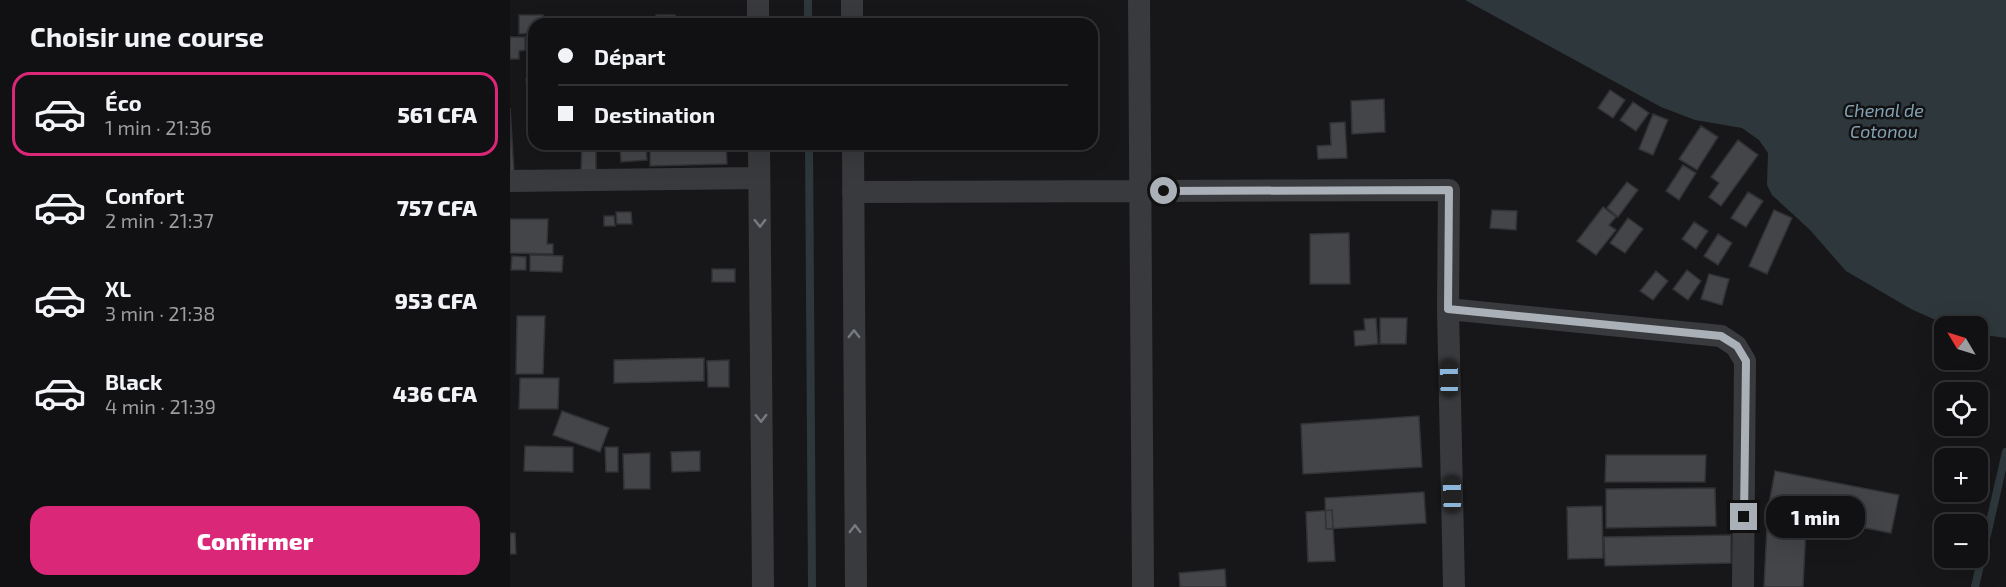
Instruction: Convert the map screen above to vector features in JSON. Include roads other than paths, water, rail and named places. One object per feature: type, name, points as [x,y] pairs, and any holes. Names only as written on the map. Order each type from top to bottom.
[{"type":"street","points":[[758,0],[758,18]]},
{"type":"street","points":[[852,0],[852,18]]},
{"type":"street","points":[[1139,0],[1143,587]]},
{"type":"street","points":[[759,150],[763,587]]},
{"type":"street","points":[[853,150],[856,587]]},
{"type":"street","points":[[510,181],[759,178]]},
{"type":"street","points":[[853,192],[1449,190],[1448,309],[1454,587]]},
{"type":"street","points":[[1448,309],[1721,336],[1737,346],[1746,361],[1743,587]]},
{"type":"water","name":"Chenal de Cotonou","points":[[1465,0],[2006,0],[2006,338],[1988,336],[1988,316],[1934,316],[1934,319],[1911,309],[1846,271],[1810,230],[1772,195],[1767,185],[1768,153],[1759,140],[1742,128],[1695,120],[1661,107]]},
{"type":"waterway","points":[[808,0],[808,18]]},
{"type":"waterway","points":[[809,150],[812,587]]},
{"type":"waterway","points":[[1975,587],[2006,452]]}]
